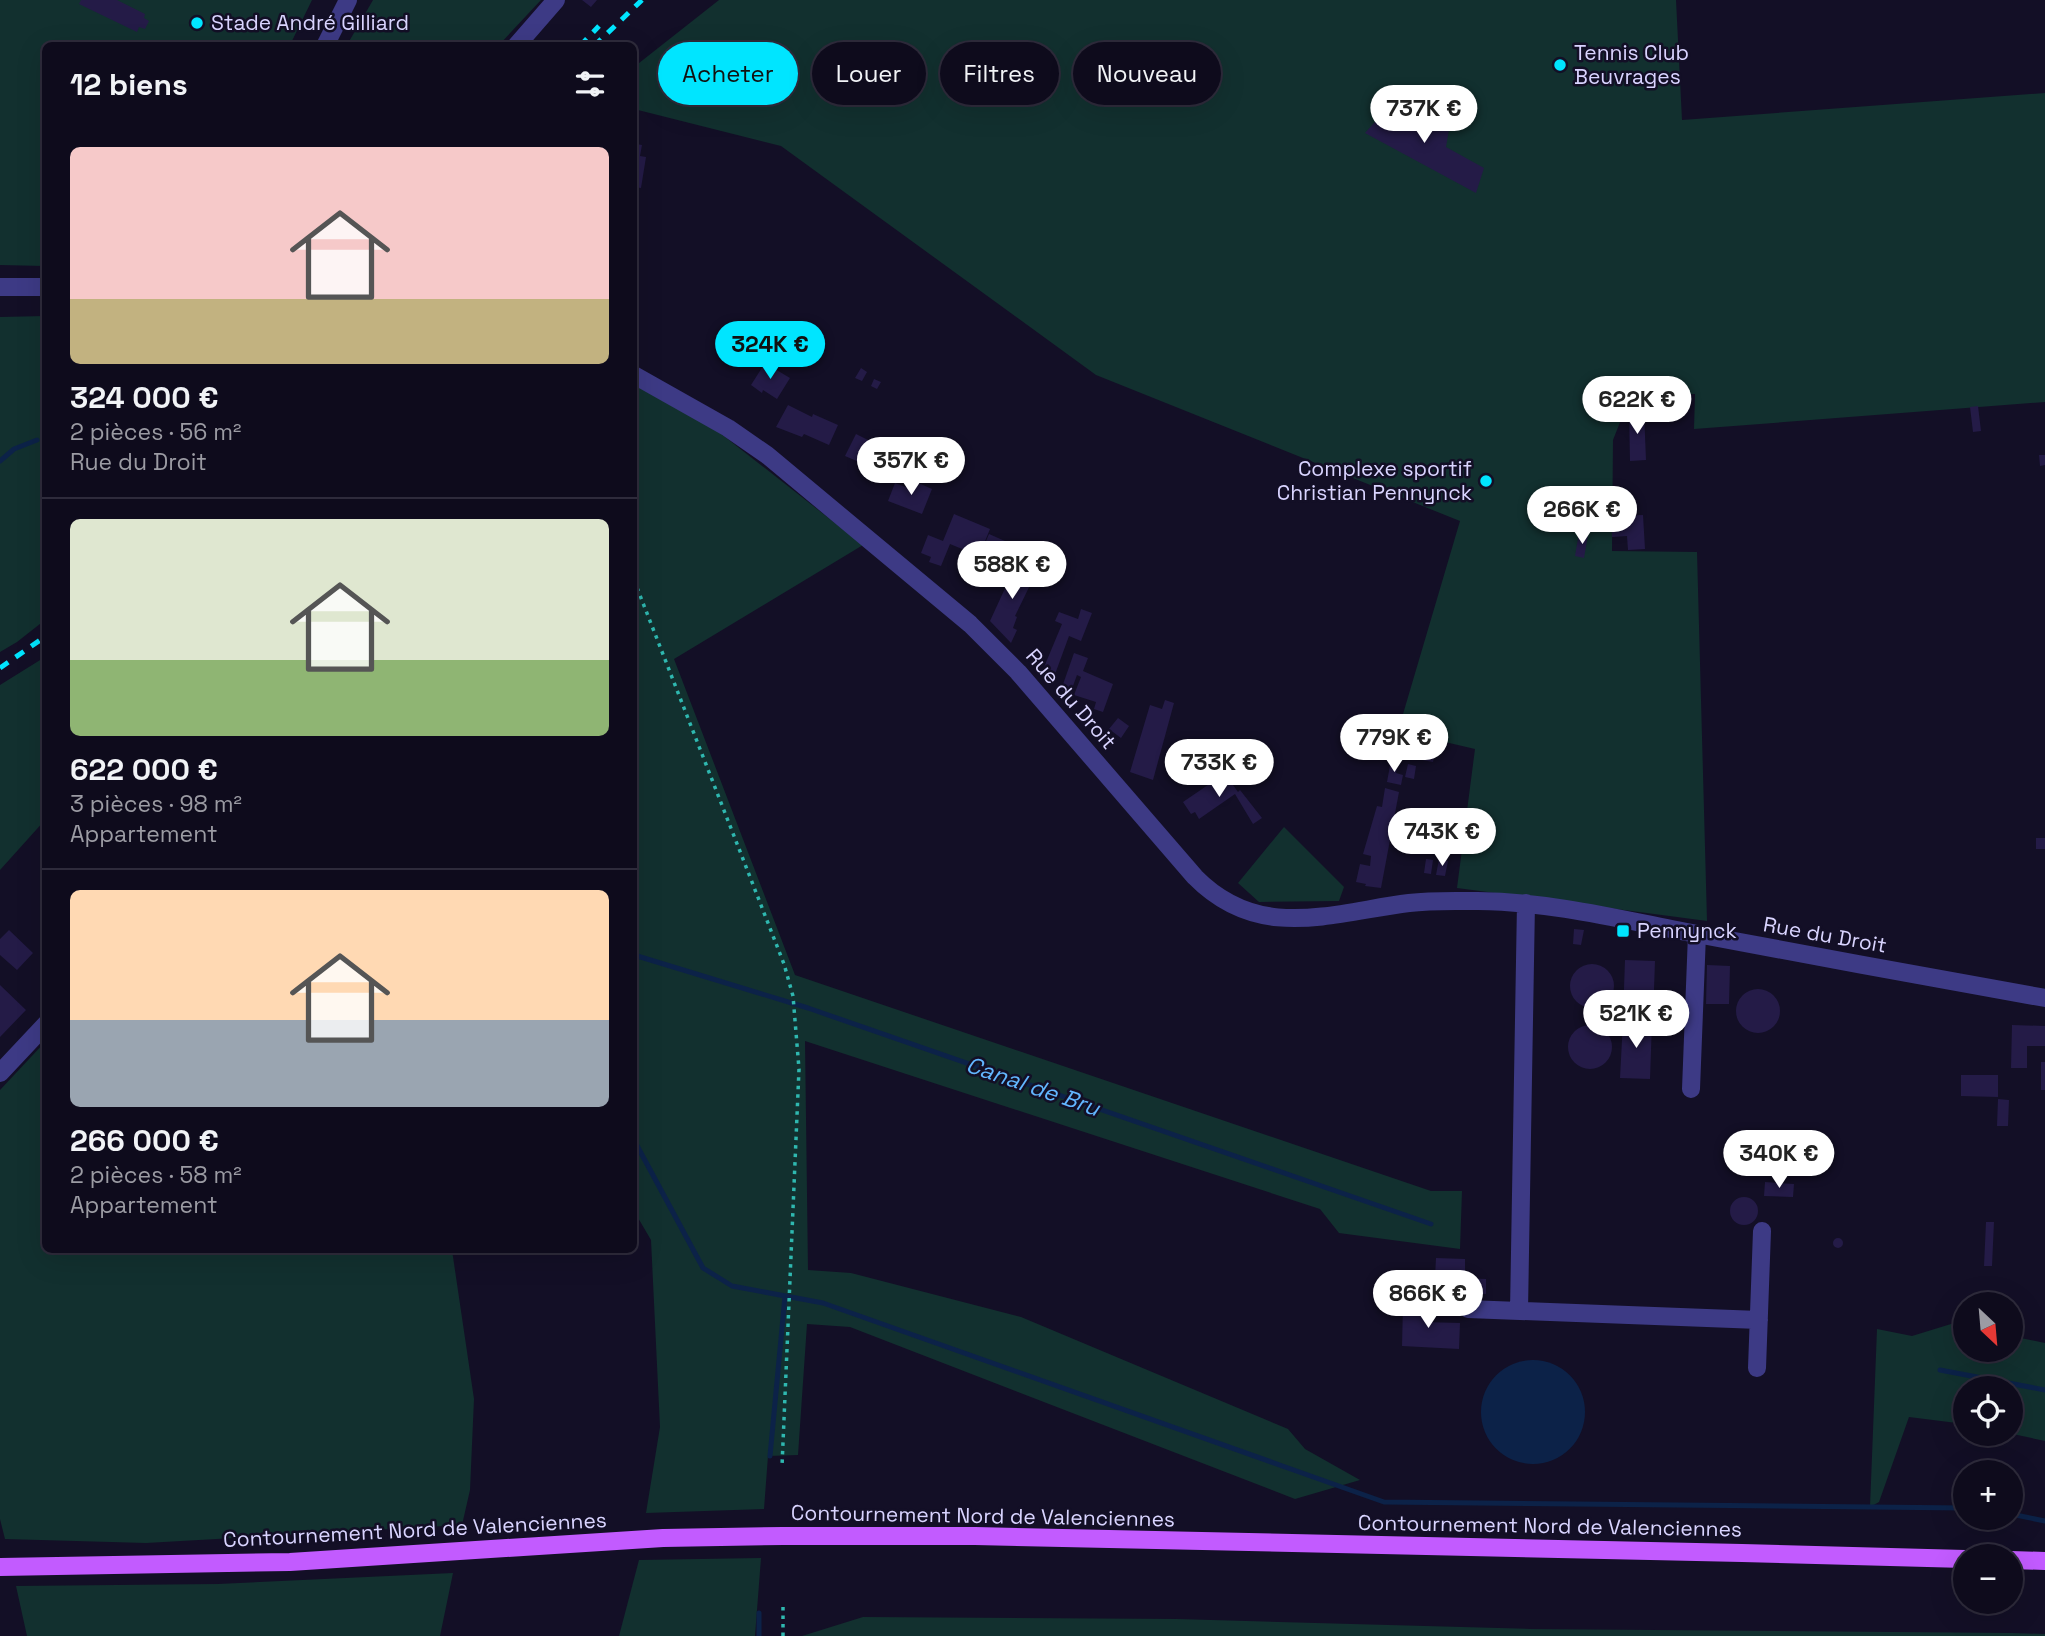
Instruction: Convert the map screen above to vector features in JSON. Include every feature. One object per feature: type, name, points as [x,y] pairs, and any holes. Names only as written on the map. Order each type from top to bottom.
[{"type":"main road","name":"Contournement Nord de Valenciennes","points":[[0,1567],[290,1562],[663,1538],[782,1536],[975,1536],[1953,1559]]},
{"type":"main road","points":[[2023,1560],[2045,1561]]},
{"type":"street","points":[[327,42],[348,0]]},
{"type":"street","points":[[519,42],[556,0]]},
{"type":"street","points":[[0,287],[42,288]]},
{"type":"street","name":"Rue du Droit","points":[[637,377],[755,446],[970,624],[1018,672],[1195,877],[1227,903],[1256,915],[1290,919],[1423,902],[1486,901],[1526,904],[1583,911],[2045,998]]},
{"type":"street","points":[[1519,1311],[1526,904]]},
{"type":"street","points":[[1691,1089],[1698,934]]},
{"type":"street","points":[[0,1073],[42,1028]]},
{"type":"street","points":[[1757,1368],[1762,1231]]},
{"type":"street","points":[[1468,1309],[1759,1320]]},
{"type":"path","points":[[637,588],[784,964],[793,996],[799,1069],[782,1466]]},
{"type":"path","points":[[783,1603],[783,1636]]},
{"type":"green space","points":[[0,0],[312,0],[291,42],[42,42],[42,266],[0,265]]},
{"type":"green space","points":[[373,0],[541,0],[502,42],[349,42]]},
{"type":"green space","name":"Complexe sportif Christian Pennynck","points":[[719,0],[1676,0],[1682,120],[2045,93],[2045,402],[1694,429],[1695,394],[1630,397],[1613,440],[1612,551],[1697,552],[1707,921],[1457,888],[1475,749],[1398,731],[1460,521],[1096,375],[781,146],[637,110],[637,65],[658,48],[658,105],[798,105],[798,42],[666,42]]},
{"type":"green space","points":[[42,316],[42,622],[0,652],[0,317]]},
{"type":"green space","points":[[637,386],[715,429],[863,545],[674,659],[795,975],[1431,1191],[1462,1191],[1460,1249],[1339,1233],[1320,1209],[805,1041],[808,1270],[851,1273],[1021,1317],[1288,1429],[1305,1449],[1360,1480],[1295,1499],[850,1327],[807,1324],[798,1455],[768,1456],[764,1509],[646,1513],[660,1427],[651,1240],[637,1216]]},
{"type":"green space","points":[[42,659],[42,823],[0,870],[0,685]]},
{"type":"green space","points":[[1284,827],[1344,887],[1339,901],[1259,902],[1238,883]]},
{"type":"green space","points":[[42,1045],[42,1253],[452,1253],[474,1399],[470,1490],[462,1525],[146,1543],[5,1539],[0,1519],[0,1090]]},
{"type":"green space","points":[[1953,1324],[1953,1362],[2023,1362],[2023,1338],[2045,1343],[2045,1441],[2023,1436],[2023,1376],[1953,1376],[1953,1422],[1909,1417],[1879,1502],[1870,1507],[1877,1329],[1912,1336]]},
{"type":"green space","points":[[761,1558],[755,1636],[619,1636],[639,1560]]},
{"type":"green space","points":[[453,1573],[440,1636],[27,1636],[16,1586],[218,1584]]},
{"type":"green space","points":[[863,1617],[1177,1619],[1531,1629],[2012,1633],[2045,1636],[802,1636]]},
{"type":"water","points":[[1533,1360],[1553,1364],[1576,1383],[1581,1392],[1585,1412],[1581,1432],[1562,1455],[1553,1460],[1533,1464],[1513,1460],[1490,1441],[1485,1432],[1481,1412],[1485,1392],[1504,1369],[1513,1364]]},
{"type":"building","points":[[81,0],[117,0],[145,14],[144,18],[149,21],[145,29],[139,27],[137,32],[79,4]]},
{"type":"building","points":[[582,0],[597,0],[591,7]]},
{"type":"building","points":[[1372,104],[1422,114],[1420,123],[1449,130],[1446,147],[1484,168],[1476,193],[1365,133],[1381,115],[1372,110]]},
{"type":"building","points":[[637,144],[642,145],[640,156],[646,157],[641,188],[637,187]]},
{"type":"building","points":[[765,363],[790,378],[777,399],[751,385]]},
{"type":"building","points":[[861,368],[867,372],[862,381],[855,378]]},
{"type":"building","points":[[874,379],[881,382],[877,389],[871,386]]},
{"type":"building","points":[[788,405],[812,417],[813,414],[838,425],[829,445],[804,434],[802,437],[776,427]]},
{"type":"building","points":[[1978,406],[1981,431],[1973,432],[1970,407]]},
{"type":"building","points":[[1644,411],[1646,460],[1630,461],[1629,412]]},
{"type":"building","points":[[856,434],[890,451],[879,474],[845,456]]},
{"type":"building","points":[[2039,455],[2045,455],[2045,465],[2040,466]]},
{"type":"building","points":[[914,481],[932,489],[922,514],[888,501],[895,483],[911,489]]},
{"type":"building","points":[[954,514],[990,529],[979,556],[950,544],[941,566],[929,562],[931,557],[921,553],[928,535],[943,541]]},
{"type":"building","points":[[1643,515],[1645,549],[1628,550],[1627,536],[1612,537],[1611,516]]},
{"type":"building","points":[[1579,533],[1588,535],[1584,558],[1575,556]]},
{"type":"building","points":[[989,534],[1005,541],[996,562],[980,555]]},
{"type":"building","points":[[1018,560],[1031,567],[1028,574],[1034,577],[1015,616],[1017,617],[1013,628],[1017,630],[1011,643],[990,621]]},
{"type":"building","points":[[1081,609],[1092,613],[1081,641],[1069,636],[1054,677],[1042,672],[1062,624],[1055,621],[1059,612],[1078,619]]},
{"type":"building","points":[[1074,653],[1088,658],[1083,671],[1113,684],[1103,712],[1094,709],[1096,702],[1074,695],[1081,677],[1077,675],[1070,694],[1061,690]]},
{"type":"building","points":[[1165,700],[1174,703],[1153,780],[1130,772],[1150,705],[1162,709]]},
{"type":"building","points":[[1118,718],[1129,726],[1121,738],[1109,729]]},
{"type":"building","points":[[1421,739],[1437,743],[1433,762],[1417,759]]},
{"type":"building","points":[[1391,760],[1398,761],[1396,773],[1403,775],[1401,785],[1387,782]]},
{"type":"building","points":[[1408,764],[1416,766],[1414,779],[1405,777]]},
{"type":"building","points":[[1221,776],[1224,781],[1228,778],[1238,792],[1240,790],[1262,818],[1253,824],[1235,794],[1199,819],[1195,812],[1191,814],[1183,802]]},
{"type":"building","points":[[1385,788],[1399,792],[1381,888],[1356,882],[1360,864],[1370,866],[1371,856],[1363,854],[1377,806],[1382,807]]},
{"type":"building","points":[[2036,838],[2045,838],[2045,849],[2036,849]]},
{"type":"building","points":[[1426,859],[1433,860],[1431,874],[1424,873]]},
{"type":"building","points":[[1439,859],[1448,861],[1445,876],[1436,875]]},
{"type":"building","points":[[1574,929],[1584,930],[1581,945],[1573,944]]},
{"type":"building","points":[[9,930],[33,953],[17,970],[0,955],[0,939]]},
{"type":"building","points":[[1625,960],[1655,961],[1653,1018],[1623,1017]]},
{"type":"building","points":[[1592,964],[1607,971],[1614,986],[1607,1001],[1592,1008],[1577,1001],[1570,986],[1577,971]]},
{"type":"building","points":[[1707,965],[1730,966],[1729,1004],[1706,1004]]},
{"type":"building","points":[[0,985],[26,1010],[0,1037]]},
{"type":"building","points":[[1758,989],[1773,996],[1780,1011],[1773,1026],[1758,1033],[1743,1026],[1736,1011],[1743,996]]},
{"type":"building","points":[[1623,1021],[1652,1022],[1650,1079],[1620,1078]]},
{"type":"building","points":[[1590,1025],[1605,1032],[1612,1047],[1605,1062],[1590,1069],[1575,1062],[1568,1047],[1575,1032]]},
{"type":"building","points":[[2012,1025],[2045,1026],[2045,1046],[2027,1046],[2027,1068],[2011,1068]]},
{"type":"building","points":[[2041,1062],[2045,1062],[2045,1090],[2041,1090]]},
{"type":"building","points":[[1961,1075],[1998,1075],[1998,1097],[1961,1096]]},
{"type":"building","points":[[1998,1099],[2009,1100],[2008,1126],[1997,1126]]},
{"type":"building","points":[[1765,1182],[1794,1184],[1793,1197],[1764,1196]]},
{"type":"building","points":[[1744,1197],[1754,1201],[1758,1211],[1754,1221],[1744,1225],[1734,1221],[1730,1211],[1734,1201]]},
{"type":"building","points":[[1986,1222],[1994,1222],[1992,1266],[1984,1266]]},
{"type":"building","points":[[1838,1238],[1842,1239],[1842,1247],[1838,1248],[1834,1247],[1833,1243],[1834,1239]]},
{"type":"building","points":[[1436,1258],[1465,1259],[1465,1278],[1486,1279],[1486,1294],[1457,1293],[1456,1297],[1434,1296]]},
{"type":"building","points":[[1403,1304],[1424,1305],[1424,1322],[1460,1323],[1459,1349],[1402,1346]]},
{"type":"waterway","name":"Canal de Bru","points":[[0,461],[14,449],[37,440]]},
{"type":"waterway","name":"Canal de Bru","points":[[637,956],[808,1008],[1431,1224]]},
{"type":"waterway","points":[[637,1146],[703,1268],[732,1286],[823,1303],[1384,1502],[1953,1508]]},
{"type":"waterway","points":[[770,1456],[785,1296]]},
{"type":"waterway","name":"Canal de Bru","points":[[1940,1370],[2045,1390]]},
{"type":"waterway","points":[[2023,1516],[2045,1521]]},
{"type":"waterway","points":[[759,1613],[759,1636]]},
{"type":"railway","points":[[598,42],[642,0]]},
{"type":"railway","points":[[584,42],[599,26]]},
{"type":"railway","points":[[0,668],[42,639]]},
{"type":"place","name":"Stade André Gilliard","points":[[197,23]]},
{"type":"place","name":"Tennis Club Beuvrages","points":[[1560,65]]},
{"type":"place","name":"Complexe sportif Christian Pennynck","points":[[1486,481]]},
{"type":"place","name":"Pennynck","points":[[1623,931]]}]
